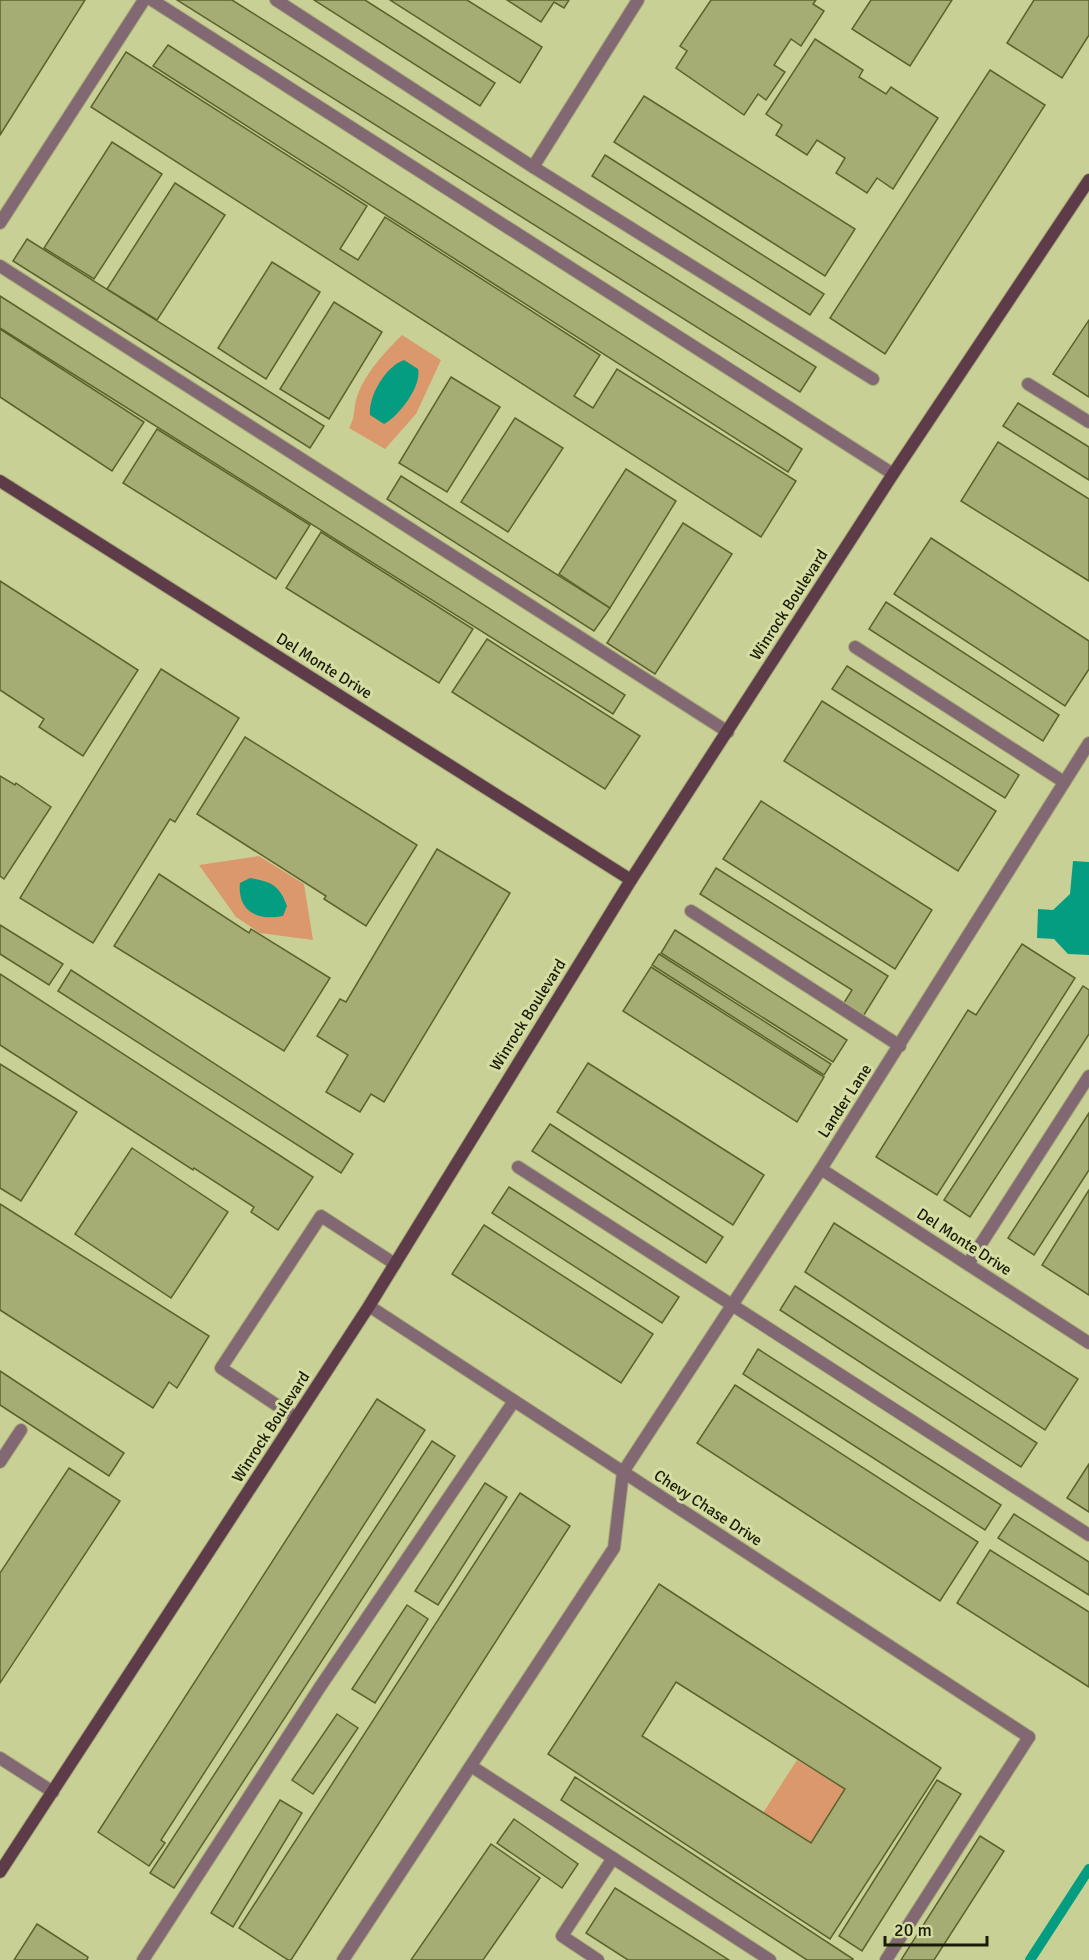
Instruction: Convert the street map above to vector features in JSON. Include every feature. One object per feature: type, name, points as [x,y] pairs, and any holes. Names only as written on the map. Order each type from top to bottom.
[{"type":"street","points":[[0,224],[144,0]]},
{"type":"street","points":[[152,0],[893,474]]},
{"type":"street","points":[[276,0],[533,167],[873,379]]},
{"type":"street","points":[[533,167],[638,0]]},
{"type":"street","name":"Winrock Boulevard","points":[[0,1872],[369,1306],[631,880],[893,474],[1089,180]]},
{"type":"street","points":[[0,266],[728,732]]},
{"type":"street","points":[[1028,384],[1089,422]]},
{"type":"street","name":"Del Monte Drive","points":[[0,481],[631,880]]},
{"type":"street","points":[[855,647],[1064,782]]},
{"type":"street","name":"Lander Lane","points":[[623,1472],[900,1046],[1089,743]]},
{"type":"street","points":[[691,911],[900,1046]]},
{"type":"street","points":[[968,1264],[1089,1076]]},
{"type":"street","points":[[518,1167],[1089,1535]]},
{"type":"street","name":"Del Monte Drive","points":[[821,1169],[1089,1343]]},
{"type":"street","points":[[296,1418],[221,1368],[321,1216],[394,1264]]},
{"type":"street","name":"Chevy Chase Drive","points":[[369,1306],[1029,1737],[886,1960]]},
{"type":"street","points":[[143,1960],[320,1687],[514,1401]]},
{"type":"street","points":[[0,1462],[21,1430]]},
{"type":"street","points":[[343,1960],[614,1548],[623,1472]]},
{"type":"street","points":[[0,1758],[53,1792]]},
{"type":"street","points":[[471,1766],[770,1960]]},
{"type":"street","points":[[598,1960],[562,1936],[613,1858]]},
{"type":"shaded area","points":[[402,335],[441,360],[416,414],[385,449],[349,428],[353,420],[357,397],[370,371]]},
{"type":"shaded area","points":[[259,856],[304,884],[313,940],[260,933],[236,917],[199,865]]},
{"type":"shaded area","points":[[797,1760],[845,1789],[811,1843],[763,1813]]},
{"type":"water","points":[[404,360],[418,369],[416,384],[402,408],[384,424],[370,415],[372,399],[385,375],[397,363]]},
{"type":"water","points":[[1073,861],[1089,862],[1089,955],[1068,954],[1054,939],[1037,938],[1038,909],[1053,910],[1070,894]]},
{"type":"water","points":[[250,878],[264,881],[278,889],[287,906],[283,916],[265,917],[246,908],[240,893],[240,883]]},
{"type":"building","points":[[0,0],[85,0],[0,135]]},
{"type":"building","points":[[177,0],[232,0],[816,367],[800,392]]},
{"type":"building","points":[[314,0],[365,0],[495,83],[480,106]]},
{"type":"building","points":[[390,0],[467,0],[542,47],[520,83]]},
{"type":"building","points":[[507,0],[569,0],[564,8],[554,2],[541,22]]},
{"type":"building","points":[[711,0],[816,0],[813,4],[824,11],[801,46],[791,39],[774,65],[785,72],[766,100],[758,94],[744,115],[676,68],[687,51],[680,46]]},
{"type":"building","points":[[871,0],[952,0],[910,66],[852,29]]},
{"type":"building","points":[[1034,0],[1089,0],[1089,35],[1062,78],[1007,43]]},
{"type":"building","points":[[815,39],[863,70],[859,77],[886,94],[891,87],[938,118],[893,189],[877,178],[867,193],[836,173],[845,158],[817,140],[807,155],[776,135],[782,125],[766,114]]},
{"type":"building","points":[[168,45],[802,449],[788,472],[153,66]]},
{"type":"building","points":[[126,52],[367,206],[340,249],[358,260],[385,217],[600,355],[574,396],[593,408],[617,369],[796,481],[761,537],[91,107]]},
{"type":"building","points":[[990,70],[1045,105],[885,354],[830,318]]},
{"type":"building","points":[[644,96],[855,229],[825,276],[614,142]]},
{"type":"building","points":[[112,142],[162,174],[94,279],[44,248]]},
{"type":"building","points":[[605,155],[824,294],[810,315],[592,176]]},
{"type":"building","points":[[175,183],[225,215],[157,320],[107,289]]},
{"type":"building","points":[[27,239],[324,426],[310,448],[13,261]]},
{"type":"building","points":[[272,262],[320,292],[266,379],[218,348]]},
{"type":"building","points":[[0,296],[625,695],[613,714],[0,328]]},
{"type":"building","points":[[334,302],[382,332],[329,419],[280,389]]},
{"type":"building","points":[[1089,320],[1089,397],[1053,374]]},
{"type":"building","points":[[0,329],[144,422],[112,471],[0,397]]},
{"type":"building","points":[[451,377],[500,407],[447,492],[399,463]]},
{"type":"building","points":[[1018,403],[1089,447],[1089,480],[1003,426]]},
{"type":"building","points":[[515,418],[563,448],[508,532],[461,502]]},
{"type":"building","points":[[157,429],[310,525],[276,579],[123,483]]},
{"type":"building","points":[[998,442],[1089,499],[1089,581],[961,501]]},
{"type":"building","points":[[626,469],[676,501],[610,608],[559,574]]},
{"type":"building","points":[[401,476],[610,608],[594,631],[387,499]]},
{"type":"building","points":[[683,523],[732,554],[655,674],[607,643]]},
{"type":"building","points":[[321,532],[473,629],[439,683],[286,588]]},
{"type":"building","points":[[931,538],[1089,641],[1089,669],[1065,706],[894,594]]},
{"type":"building","points":[[0,581],[138,670],[83,756],[39,727],[44,719],[0,690]]},
{"type":"building","points":[[886,602],[1059,715],[1043,741],[869,629]]},
{"type":"building","points":[[487,639],[640,736],[605,789],[452,692]]},
{"type":"building","points":[[847,666],[1019,775],[1005,798],[832,689]]},
{"type":"building","points":[[161,669],[239,718],[175,822],[170,819],[93,943],[20,898]]},
{"type":"building","points":[[822,701],[996,811],[958,871],[784,761]]},
{"type":"building","points":[[245,737],[417,845],[366,926],[324,899],[326,896],[197,814]]},
{"type":"building","points":[[0,776],[15,785],[16,783],[51,807],[4,879],[0,876]]},
{"type":"building","points":[[761,801],[932,910],[895,969],[723,859]]},
{"type":"building","points":[[437,849],[510,893],[384,1102],[371,1094],[360,1112],[326,1092],[348,1055],[317,1036],[340,999],[346,1002]]},
{"type":"building","points":[[716,868],[888,976],[862,1018],[842,1006],[852,990],[700,894]]},
{"type":"building","points":[[159,874],[249,933],[251,929],[330,978],[284,1051],[114,946]]},
{"type":"building","points":[[0,925],[63,964],[49,985],[0,954]]},
{"type":"building","points":[[675,930],[847,1040],[833,1062],[661,953]]},
{"type":"building","points":[[1022,944],[1075,978],[937,1195],[876,1157],[968,1010],[976,1015]]},
{"type":"building","points":[[659,954],[831,1064],[824,1075],[652,965]]},
{"type":"building","points":[[651,967],[824,1077],[797,1122],[623,1011]]},
{"type":"building","points":[[71,970],[353,1154],[341,1173],[58,991]]},
{"type":"building","points":[[0,974],[313,1177],[278,1230],[251,1212],[254,1207],[0,1045]]},
{"type":"building","points":[[1083,986],[1089,990],[1089,1034],[970,1217],[944,1200]]},
{"type":"building","points":[[588,1063],[764,1175],[733,1225],[557,1112]]},
{"type":"building","points":[[0,1064],[77,1112],[21,1201],[0,1188]]},
{"type":"building","points":[[1089,1113],[1089,1170],[1034,1255],[1008,1238]]},
{"type":"building","points":[[550,1124],[723,1237],[706,1263],[532,1151]]},
{"type":"building","points":[[132,1148],[228,1212],[171,1298],[75,1234]]},
{"type":"building","points":[[509,1187],[679,1297],[662,1323],[492,1213]]},
{"type":"building","points":[[1089,1190],[1089,1295],[1042,1265]]},
{"type":"building","points":[[0,1204],[209,1336],[177,1388],[169,1382],[153,1408],[0,1310]]},
{"type":"building","points":[[834,1223],[1078,1379],[1045,1430],[805,1272]]},
{"type":"building","points":[[484,1225],[653,1334],[621,1383],[452,1274]]},
{"type":"building","points":[[795,1286],[1037,1443],[1021,1467],[780,1310]]},
{"type":"building","points":[[758,1349],[1001,1505],[985,1530],[743,1374]]},
{"type":"building","points":[[0,1371],[124,1453],[109,1476],[0,1405]]},
{"type":"building","points":[[735,1385],[978,1542],[940,1601],[697,1443]]},
{"type":"building","points":[[377,1399],[425,1430],[161,1840],[165,1843],[149,1866],[98,1832]]},
{"type":"building","points":[[432,1441],[455,1456],[174,1888],[150,1873]]},
{"type":"building","points":[[1089,1464],[1089,1512],[1067,1498]]},
{"type":"building","points":[[69,1468],[120,1501],[0,1683],[0,1573]]},
{"type":"building","points":[[485,1483],[507,1497],[438,1605],[415,1591]]},
{"type":"building","points":[[520,1493],[570,1526],[291,1960],[288,1960],[239,1928]]},
{"type":"building","points":[[1014,1514],[1089,1562],[1089,1595],[998,1538]]},
{"type":"building","points":[[990,1550],[1089,1612],[1089,1687],[957,1603]]},
{"type":"building","points":[[659,1584],[941,1768],[830,1939],[548,1754]],"holes":[[[676,1682],[845,1789],[811,1843],[642,1736]]]},
{"type":"building","points":[[407,1605],[428,1619],[375,1703],[352,1689]]},
{"type":"building","points":[[337,1714],[358,1728],[313,1794],[292,1780]]},
{"type":"building","points":[[575,1777],[853,1960],[807,1960],[561,1800]]},
{"type":"building","points":[[937,1780],[961,1794],[862,1951],[839,1936]]},
{"type":"building","points":[[280,1800],[302,1813],[233,1927],[211,1913]]},
{"type":"building","points":[[514,1819],[578,1864],[562,1888],[497,1843]]},
{"type":"building","points":[[980,1836],[1004,1851],[934,1960],[901,1960]]},
{"type":"building","points":[[491,1844],[540,1878],[483,1960],[411,1960]]},
{"type":"building","points":[[615,1888],[729,1960],[628,1960],[586,1933]]},
{"type":"building","points":[[37,1924],[88,1957],[87,1960],[14,1960]]},
{"type":"waterway","points":[[1030,1960],[1089,1869]]}]
